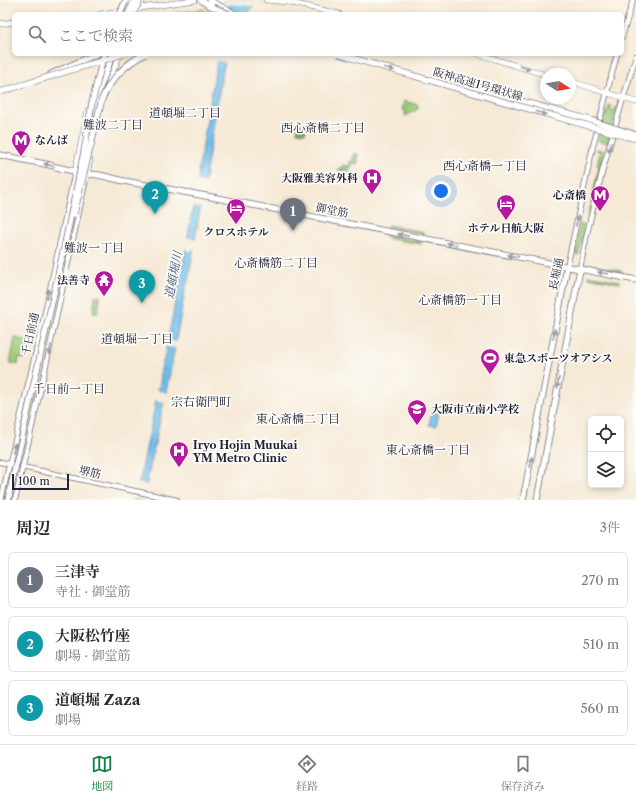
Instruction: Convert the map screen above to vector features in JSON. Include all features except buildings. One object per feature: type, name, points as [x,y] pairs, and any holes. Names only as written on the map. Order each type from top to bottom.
[{"type":"highway","points":[[124,12],[126,0]]},
{"type":"highway","points":[[124,12],[130,0]]},
{"type":"highway","points":[[125,12],[135,0]]},
{"type":"highway","points":[[135,12],[142,0]]},
{"type":"highway","points":[[201,0],[208,5],[224,12]]},
{"type":"highway","points":[[210,0],[216,5],[231,12]]},
{"type":"highway","points":[[42,78],[92,56]]},
{"type":"highway","points":[[84,152],[92,103],[104,56]]},
{"type":"highway","points":[[8,500],[84,152],[100,87],[113,56]]},
{"type":"highway","points":[[0,92],[114,56]]},
{"type":"highway","points":[[64,248],[78,200],[102,99],[119,72],[142,56]]},
{"type":"highway","name":"阪神高速1号環状線","points":[[345,56],[636,139]]},
{"type":"highway","points":[[442,74],[452,82],[608,125],[636,135]]},
{"type":"highway","name":"御堂筋","points":[[0,155],[50,165],[74,172],[99,175],[636,280]]},
{"type":"highway","name":"長堀通","points":[[523,500],[567,267]]},
{"type":"highway","name":"長堀通","points":[[537,500],[580,269]]},
{"type":"main road","points":[[138,11],[142,0]]},
{"type":"main road","points":[[138,11],[194,0]]},
{"type":"main road","points":[[266,0],[288,2],[330,12]]},
{"type":"main road","points":[[624,30],[633,0]]},
{"type":"main road","points":[[0,24],[12,22]]},
{"type":"main road","points":[[74,172],[97,75],[107,56]]},
{"type":"main road","points":[[87,174],[102,104],[113,69],[120,56]]},
{"type":"main road","points":[[484,56],[540,73]]},
{"type":"main road","name":"長堀通","points":[[567,267],[593,146],[617,56]]},
{"type":"main road","name":"長堀通","points":[[580,269],[596,196],[636,56]]},
{"type":"main road","points":[[576,84],[636,102]]},
{"type":"main road","name":"千日前通","points":[[1,500],[44,317],[74,172]]},
{"type":"main road","name":"千日前通","points":[[16,500],[87,174]]},
{"type":"main road","name":"堺筋","points":[[0,462],[177,500]]},
{"type":"green space","points":[[204,9],[206,12],[183,12]]},
{"type":"green space","points":[[404,101],[418,105],[418,109],[405,116],[406,111],[402,110]]},
{"type":"green space","points":[[609,105],[611,106],[610,110],[614,112],[617,107],[608,143],[598,141]]},
{"type":"green space","points":[[298,124],[308,126],[305,133],[297,132]]},
{"type":"green space","points":[[598,149],[605,152],[588,218],[599,166],[597,165],[600,151],[596,150]]},
{"type":"green space","points":[[354,153],[359,155],[357,165],[352,164],[349,172],[338,170],[343,165],[349,166]]},
{"type":"green space","points":[[580,224],[586,226],[578,255],[574,254]]},
{"type":"green space","points":[[388,225],[423,232],[423,234],[387,227]]},
{"type":"green space","points":[[386,235],[421,242],[421,244],[385,238]]},
{"type":"green space","points":[[590,265],[622,271],[622,273],[590,267]]},
{"type":"green space","points":[[588,275],[619,281],[620,283],[588,277]]},
{"type":"green space","points":[[95,296],[100,296],[98,313],[93,312]]},
{"type":"green space","points":[[15,338],[29,341],[26,359],[19,358],[18,365],[10,363]]},
{"type":"water","points":[[225,0],[253,0],[253,7],[251,7],[250,12],[222,12]]},
{"type":"water","name":"道頓堀川","points":[[218,56],[226,56],[222,74],[188,283],[186,285],[172,363],[143,500],[133,500],[139,483],[161,377],[160,375],[182,269]]},
{"type":"water","points":[[432,411],[439,413],[436,426],[429,425]]},
{"type":"pier","points":[[225,0],[255,0],[255,4],[253,6],[230,4],[222,9]]},
{"type":"pier","points":[[216,56],[229,56],[228,63],[215,60]]},
{"type":"pier","points":[[195,181],[206,183],[203,208],[191,206]]},
{"type":"pier","points":[[185,238],[197,240],[195,249],[190,251],[184,248]]},
{"type":"pier","points":[[166,340],[177,342],[176,348],[165,346]]},
{"type":"pier","points":[[156,390],[167,393],[165,402],[155,400]]},
{"type":"pier","points":[[137,483],[148,485],[145,500],[132,499]]},
{"type":"place","name":"なんば","points":[[21,157]]},
{"type":"place","name":"大阪雅美容外科","points":[[372,195]]},
{"type":"place","name":"心斎橋","points":[[600,212]]},
{"type":"place","name":"大阪松竹座","points":[[155,214]]},
{"type":"place","name":"ホテル日航大阪","points":[[506,221]]},
{"type":"place","name":"クロスホテル","points":[[236,225]]},
{"type":"place","name":"三津寺","points":[[293,231]]},
{"type":"place","name":"法善寺","points":[[104,297]]},
{"type":"place","name":"道頓堀 Zaza","points":[[142,303]]},
{"type":"place","name":"東急スポーツオアシス","points":[[490,375]]},
{"type":"place","name":"大阪市立南小学校","points":[[417,426]]},
{"type":"place","name":"Iryo Hojin Muukai YM Metro Clinic","points":[[179,468]]},
{"type":"district","name":"道頓堀二丁目","points":[[185,112]]},
{"type":"district","name":"難波二丁目","points":[[113,124]]},
{"type":"district","name":"西心斎橋二丁目","points":[[323,127]]},
{"type":"district","name":"西心斎橋一丁目","points":[[485,165]]},
{"type":"district","name":"難波一丁目","points":[[94,247]]},
{"type":"district","name":"心斎橋筋二丁目","points":[[276,262]]},
{"type":"district","name":"心斎橋筋一丁目","points":[[460,299]]},
{"type":"district","name":"道頓堀一丁目","points":[[137,338]]},
{"type":"district","name":"千日前一丁目","points":[[69,388]]},
{"type":"district","name":"宗右衛門町","points":[[201,401]]},
{"type":"district","name":"東心斎橋二丁目","points":[[298,418]]},
{"type":"district","name":"東心斎橋一丁目","points":[[428,449]]}]
